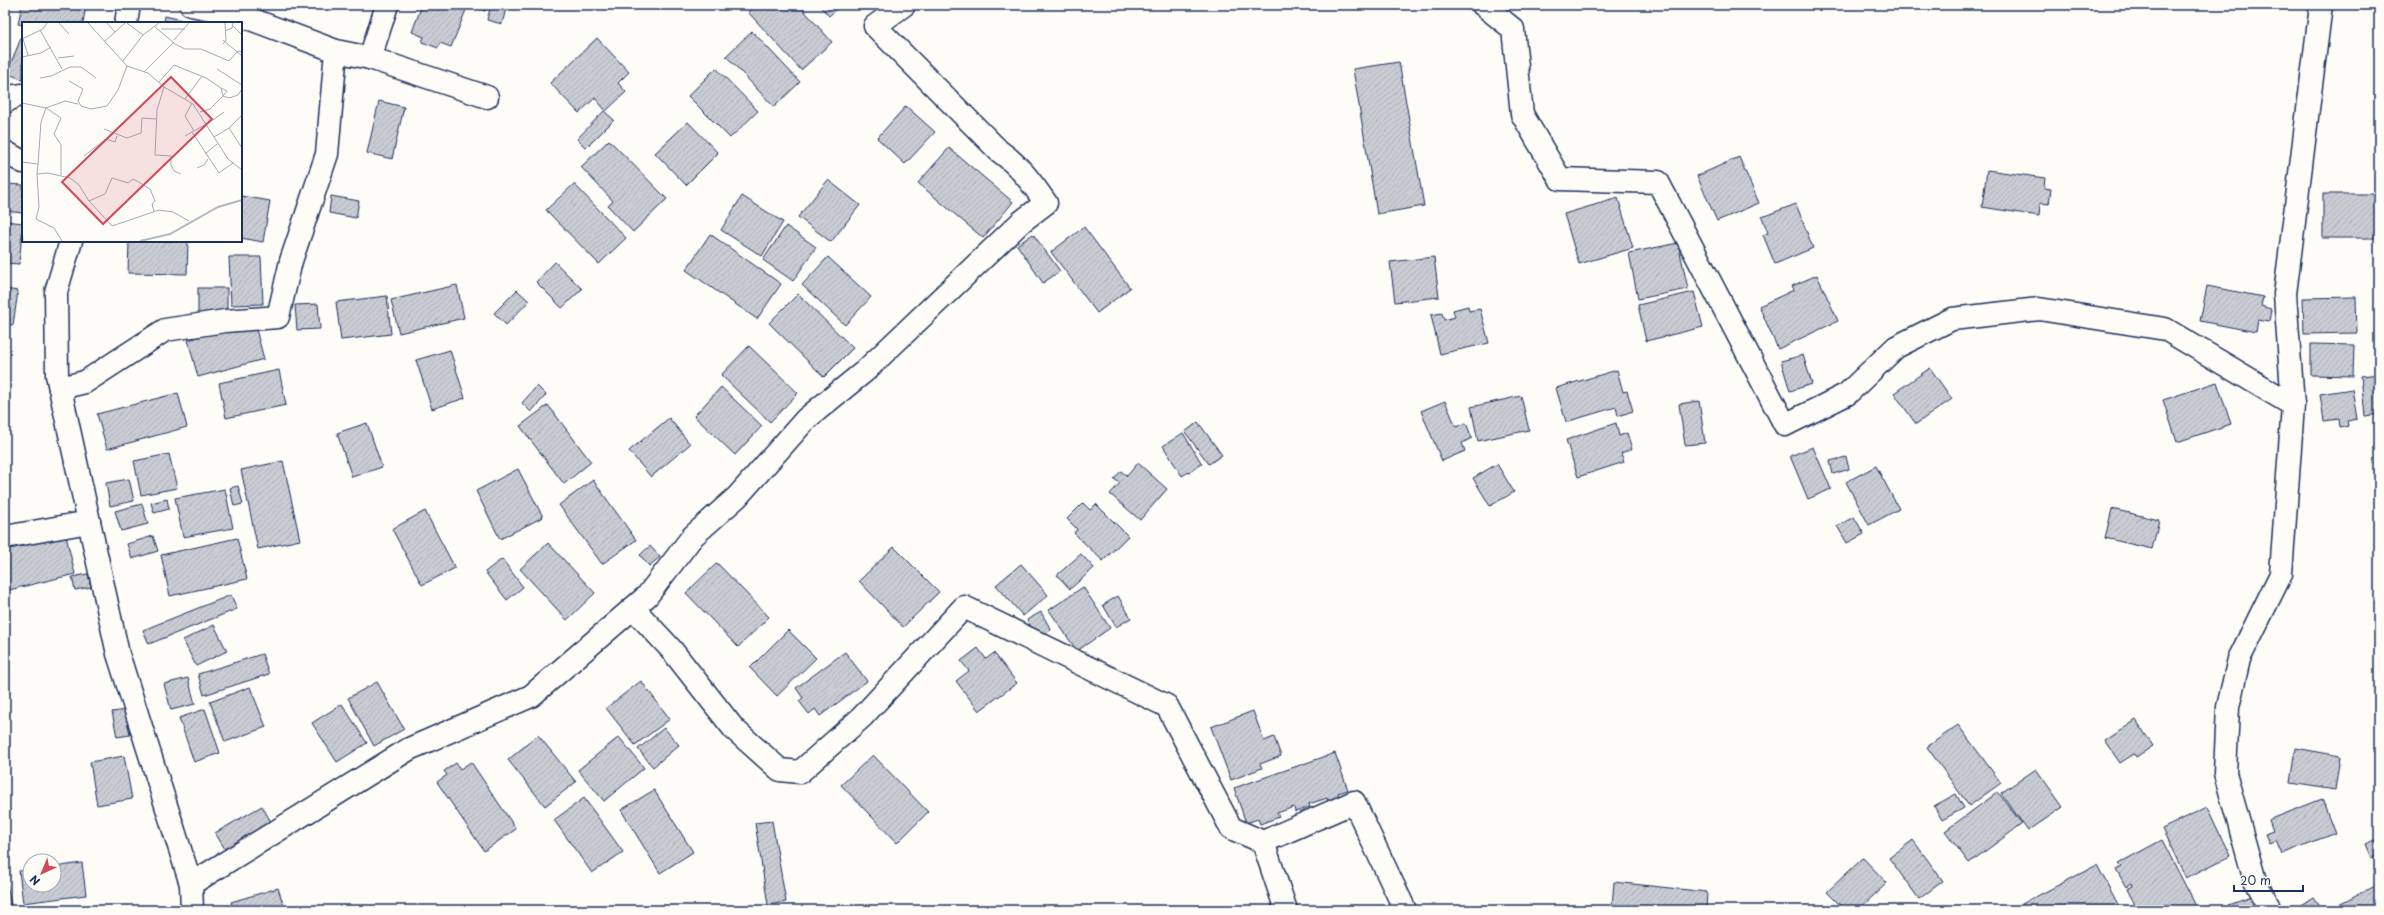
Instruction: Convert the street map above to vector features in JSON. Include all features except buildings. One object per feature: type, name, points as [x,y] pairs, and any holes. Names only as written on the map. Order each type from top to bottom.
[{"type":"street","points":[[126,22],[129,5]]},
{"type":"street","points":[[191,5],[237,14],[336,51],[370,58],[487,97]]},
{"type":"street","points":[[370,58],[387,5]]},
{"type":"street","points":[[191,884],[409,749],[531,696],[647,596],[693,536],[737,497],[806,419],[865,371],[1020,222],[1046,203],[1031,181],[1014,161],[999,150],[875,26],[904,5]]},
{"type":"street","points":[[1483,5],[1513,29],[1522,114],[1560,179],[1658,182],[1785,425],[1847,394],[1896,347],[1952,319],[2039,308],[2165,329],[2293,405]]},
{"type":"street","points":[[2270,910],[2255,881],[2224,773],[2228,707],[2239,660],[2281,574],[2293,405],[2285,294],[2321,5]]},
{"type":"street","points":[[60,388],[85,382],[165,330],[225,321],[278,317],[291,261],[326,154],[336,51]]},
{"type":"street","points":[[5,102],[15,96],[22,95]]},
{"type":"street","points":[[5,152],[22,161]]},
{"type":"street","points":[[72,242],[56,292],[57,374],[118,654],[191,884],[192,910]]},
{"type":"street","points":[[5,537],[89,522]]},
{"type":"street","points":[[633,608],[671,649],[734,729],[780,770],[800,772],[862,717],[964,608],[1167,706],[1231,828],[1263,842],[1354,802],[1405,910]]},
{"type":"street","points":[[1263,842],[1286,910]]}]
